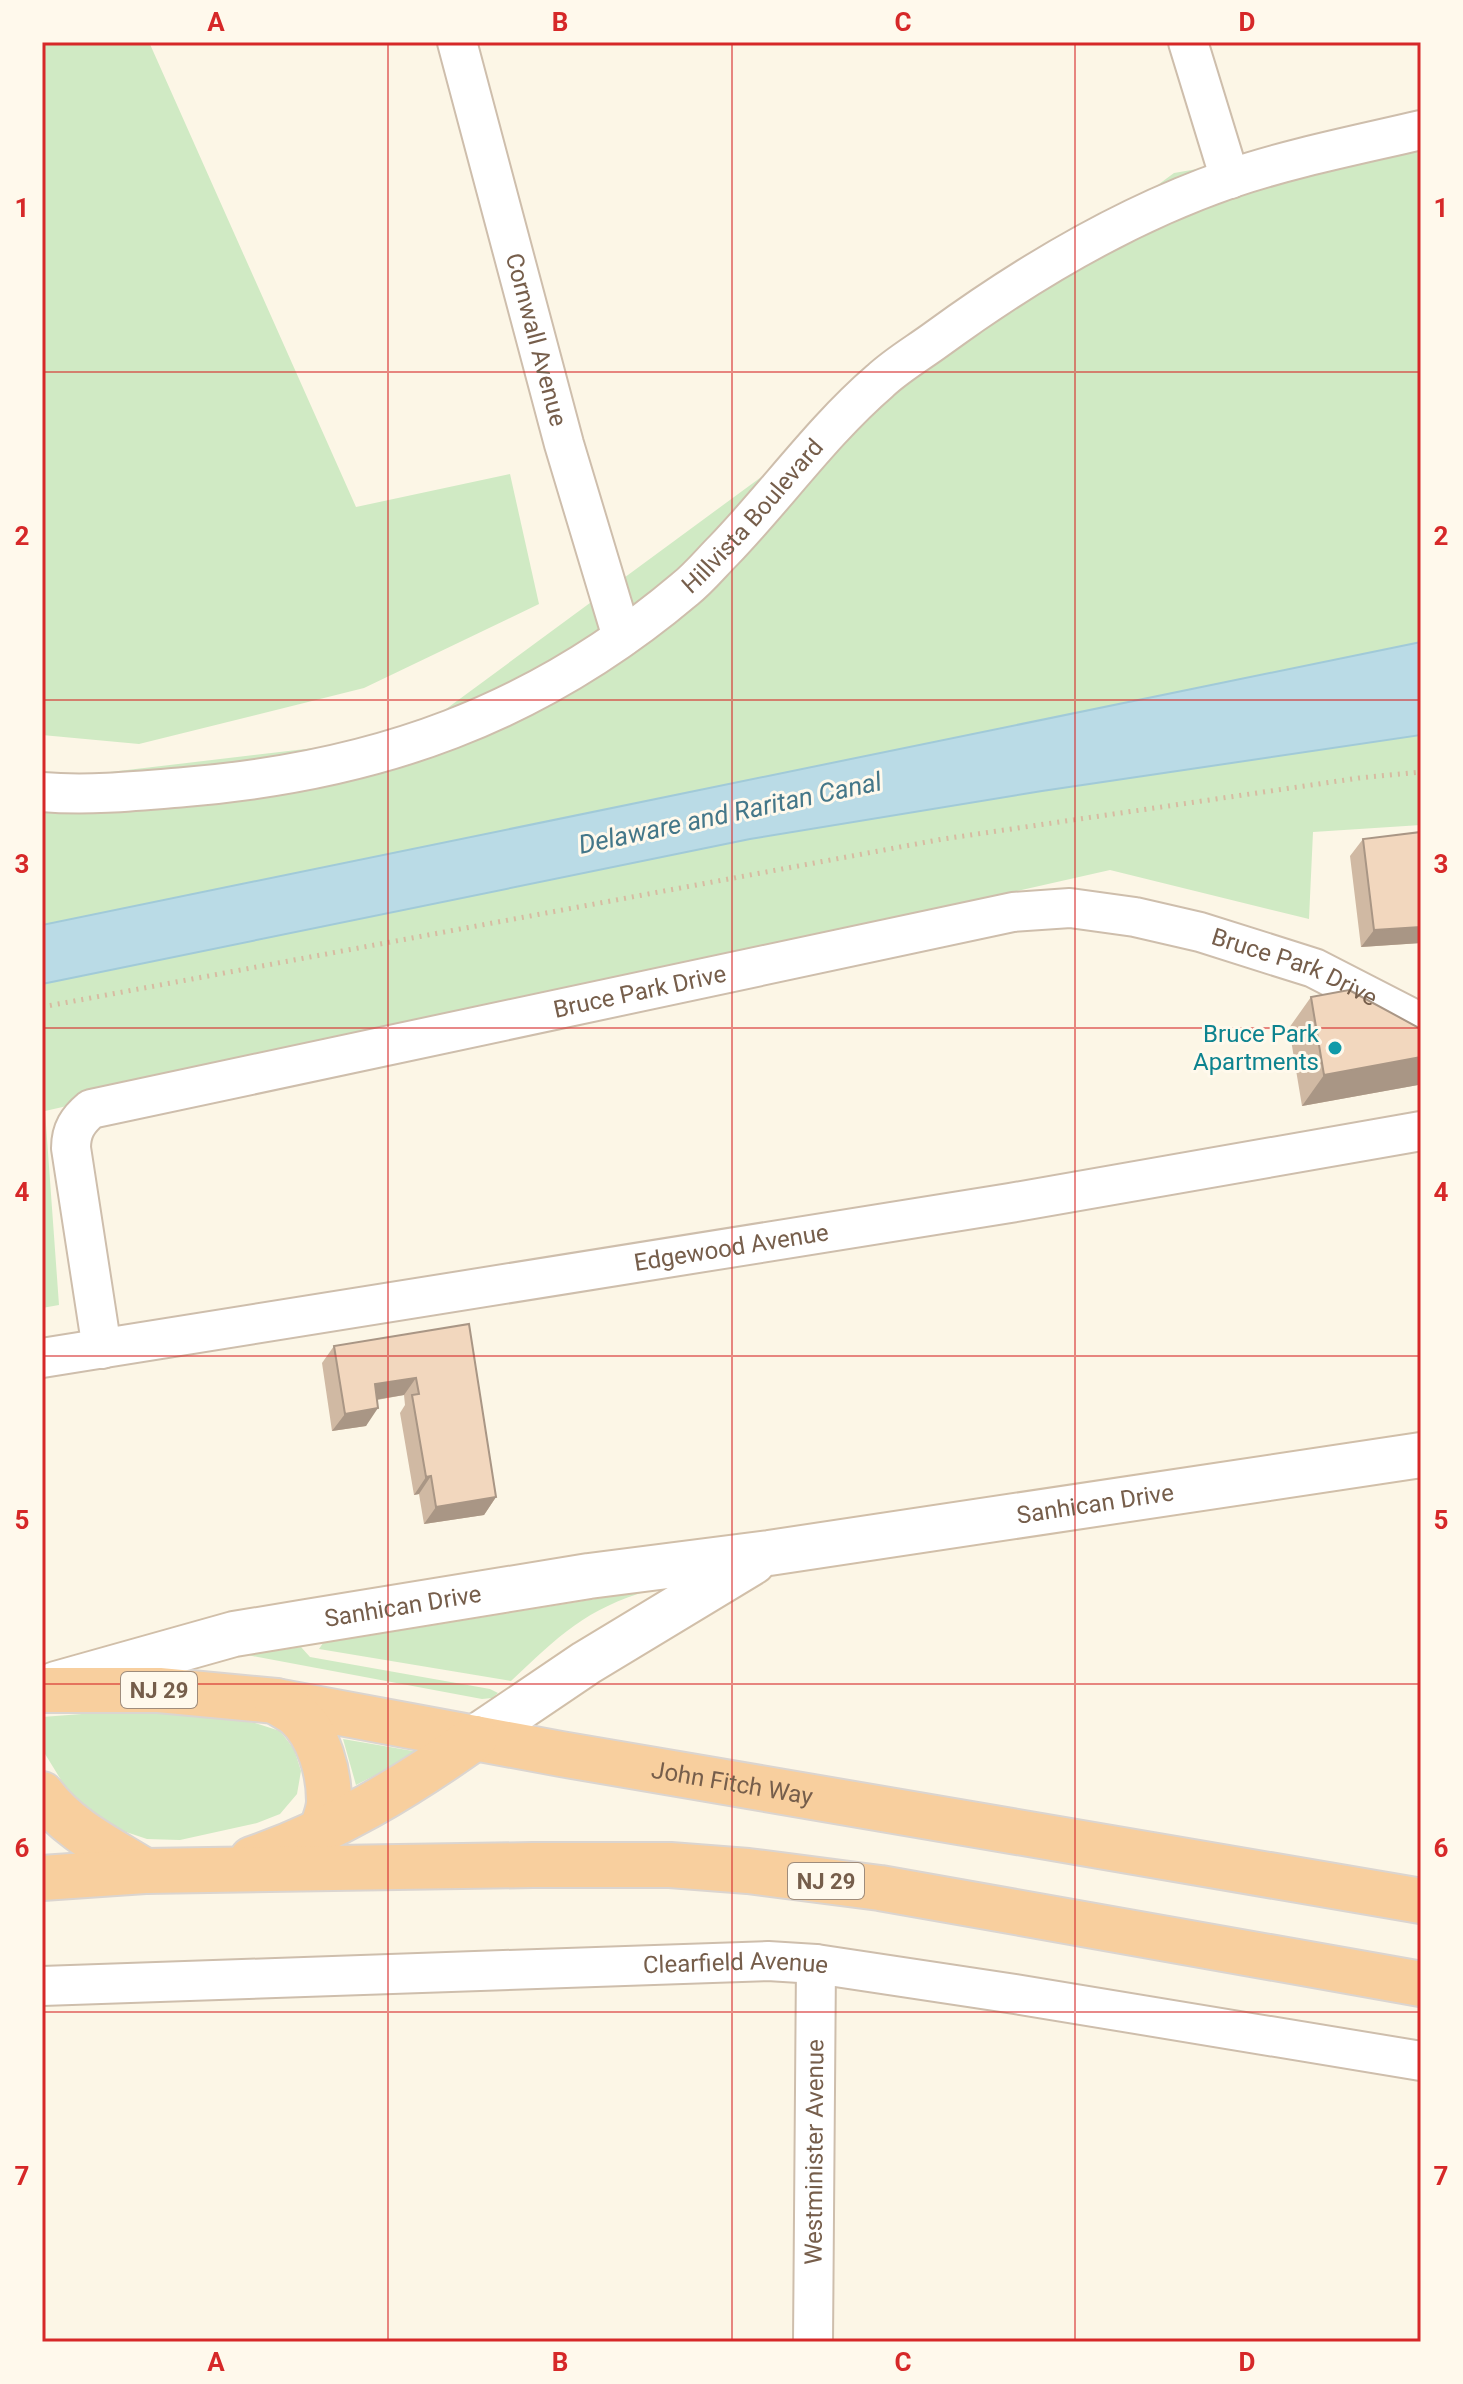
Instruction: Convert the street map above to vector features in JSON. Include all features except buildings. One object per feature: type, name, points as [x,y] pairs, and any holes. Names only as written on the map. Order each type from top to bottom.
[{"type":"highway","name":"John Fitch Way","points":[[42,1689],[159,1690],[276,1701],[1421,1901]]},
{"type":"highway","points":[[276,1701],[296,1714],[317,1745],[327,1780],[329,1804],[321,1831]]},
{"type":"highway","points":[[223,1869],[282,1849],[368,1809],[475,1738]]},
{"type":"highway","points":[[42,1794],[52,1807],[127,1872],[73,1891],[42,1913]]},
{"type":"highway","name":"NJ 29","points":[[42,1878],[223,1869],[655,1865],[748,1871],[880,1888],[1421,1984]]},
{"type":"main road","name":"Sanhican Drive","points":[[42,1689],[234,1634],[589,1576],[769,1553],[1421,1455]]},
{"type":"main road","name":"Sanhican Drive","points":[[475,1738],[586,1663],[769,1553]]},
{"type":"street","name":"Cornwall Avenue","points":[[457,42],[564,444],[622,637]]},
{"type":"street","points":[[1188,42],[1230,179]]},
{"type":"street","name":"Hillvista Boulevard","points":[[42,792],[132,792],[249,782],[382,754],[437,737],[510,705],[564,676],[687,588],[756,516],[831,429],[881,380],[967,317],[1058,260],[1162,206],[1230,179],[1421,130]]},
{"type":"street","name":"Bruce Park Drive","points":[[102,1349],[71,1148],[71,1136],[79,1118],[91,1109],[1013,912],[1070,908],[1135,917],[1270,953],[1314,968],[1421,1023]]},
{"type":"street","name":"Edgewood Avenue","points":[[42,1358],[994,1206],[1421,1131]]},
{"type":"street","name":"Clearfield Avenue","points":[[42,1986],[768,1961],[816,1964],[1421,2061]]},
{"type":"street","name":"Westminister Avenue","points":[[813,2342],[816,1964]]},
{"type":"path","points":[[42,1007],[943,839],[1359,778],[1421,772]]},
{"type":"green space","points":[[42,42],[149,42],[356,507],[510,474],[539,604],[364,688],[139,744],[42,735]]},
{"type":"green space","points":[[1421,130],[1421,642],[42,925],[42,780],[408,737],[1174,173]]},
{"type":"green space","points":[[1421,735],[1421,825],[1313,832],[1309,919],[1110,870],[45,1111],[59,1305],[42,1308],[42,984],[750,839],[1042,791]]},
{"type":"green space","points":[[651,1590],[608,1606],[574,1626],[511,1681],[319,1649],[323,1643]]},
{"type":"green space","points":[[301,1647],[310,1657],[490,1689],[498,1693],[492,1698],[482,1699],[247,1655]]},
{"type":"green space","points":[[122,1711],[214,1716],[280,1731],[294,1749],[301,1771],[297,1794],[280,1814],[257,1823],[180,1840],[147,1839],[114,1828],[66,1788],[42,1749],[42,1717]]},
{"type":"green space","points":[[343,1739],[413,1751],[415,1755],[356,1785]]},
{"type":"water","name":"Delaware and Raritan Canal","points":[[1421,642],[1421,735],[1042,791],[750,839],[42,984],[42,925]]},
{"type":"place","name":"Bruce Park Apartments","points":[[1335,1048]]}]
